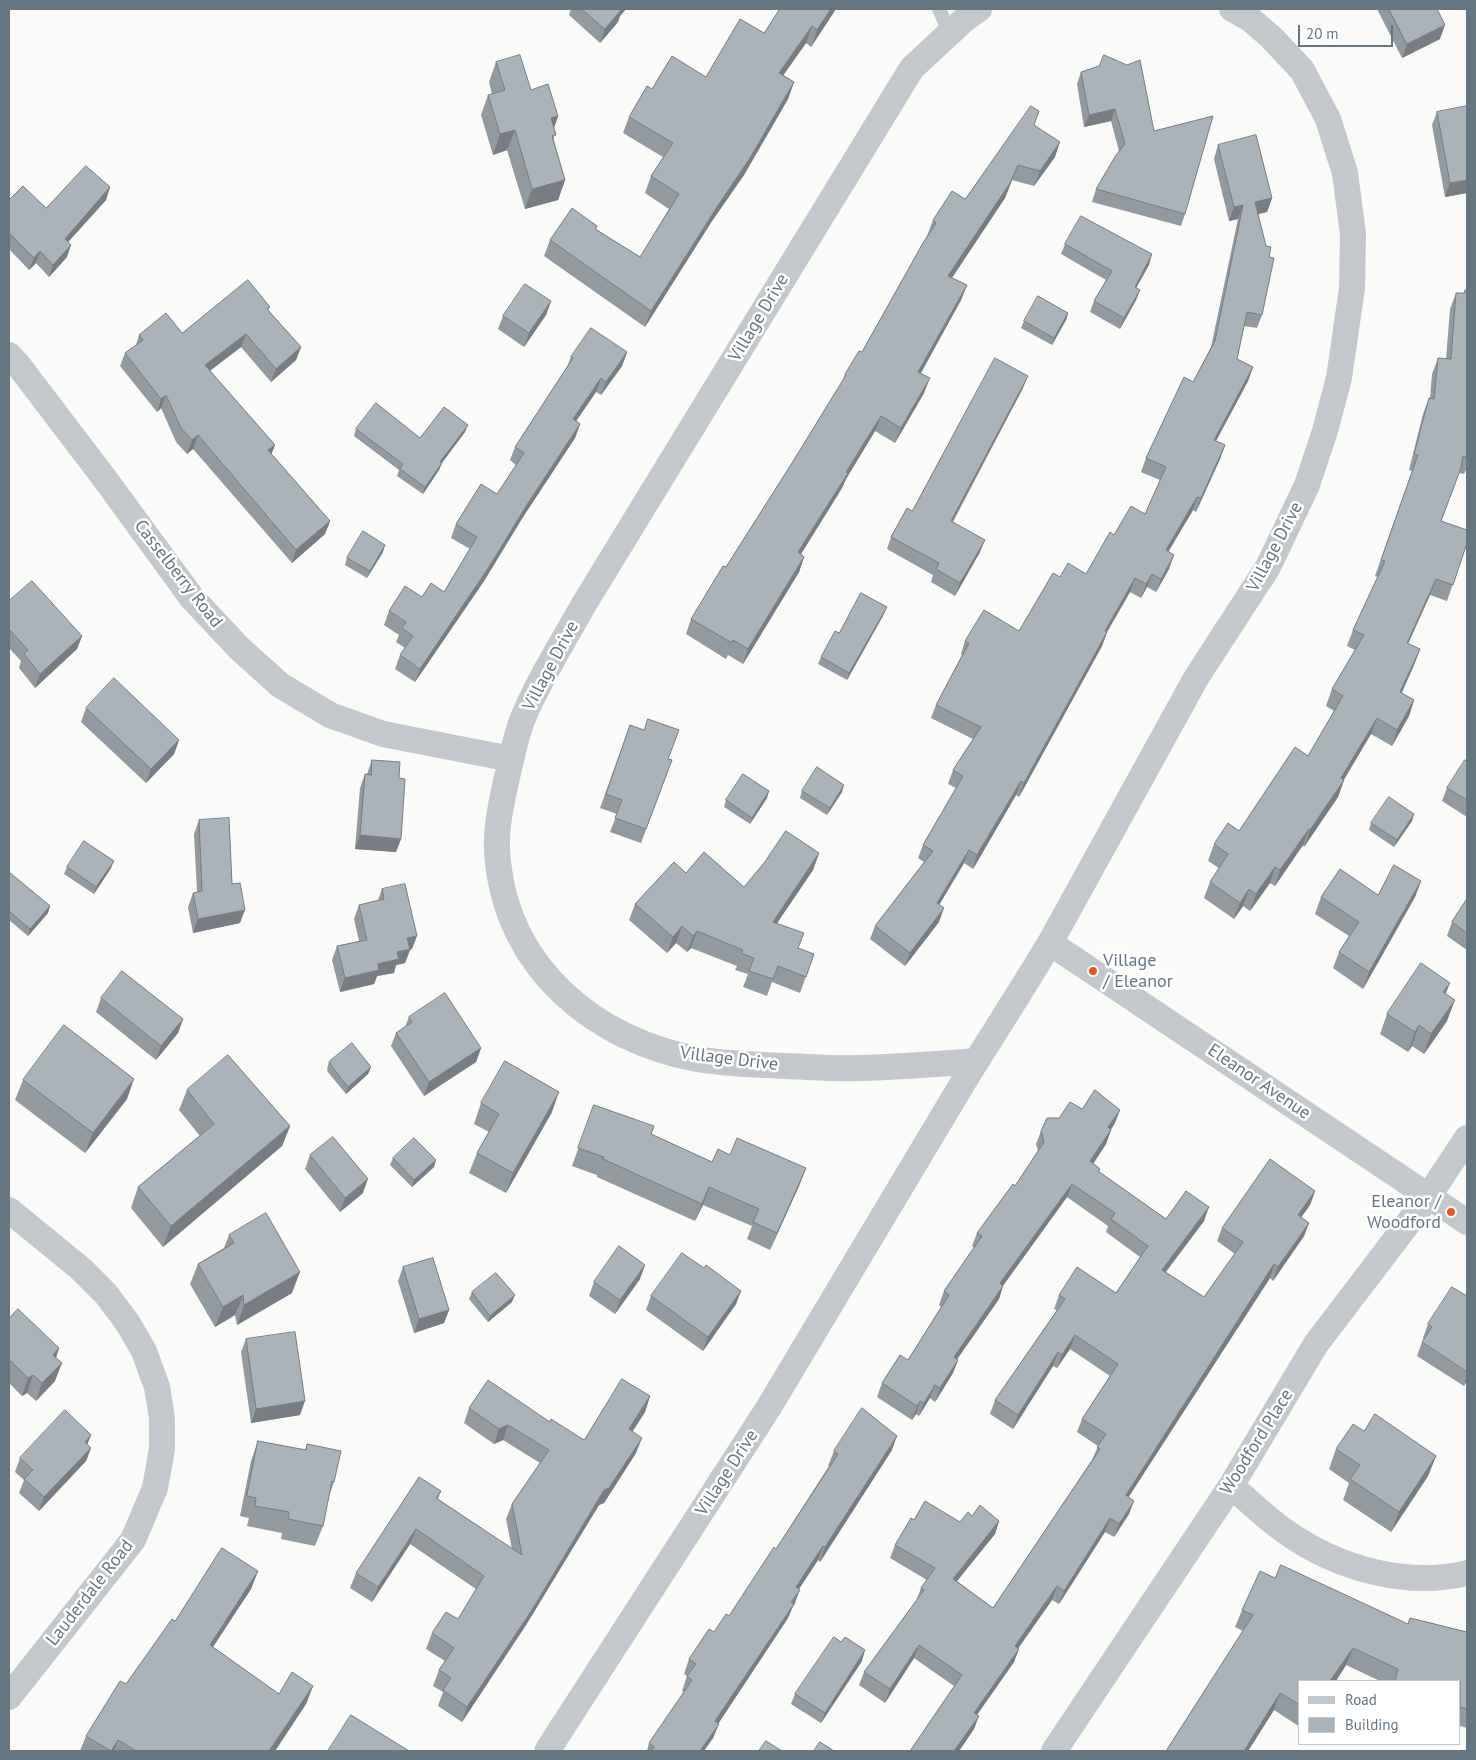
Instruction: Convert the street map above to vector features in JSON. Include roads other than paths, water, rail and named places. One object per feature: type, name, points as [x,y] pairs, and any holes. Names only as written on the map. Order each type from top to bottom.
[{"type":"street","name":"Village Drive","points":[[977,1061],[859,1068],[757,1065],[697,1059],[654,1048],[621,1034],[591,1017],[564,995],[540,969],[523,943],[510,916],[502,889],[497,860],[498,818],[522,720],[584,604],[912,68],[965,19],[979,9]]},
{"type":"street","name":"Village Drive","points":[[547,1751],[770,1407],[977,1061],[1050,943],[1196,678],[1268,567],[1307,485],[1339,378],[1352,288],[1353,234],[1345,173],[1328,119],[1302,70],[1271,37],[1250,20],[1232,9]]},
{"type":"street","name":"Casselberry Road","points":[[9,355],[106,480],[192,598],[239,648],[280,684],[330,715],[383,734],[511,759]]},
{"type":"street","name":"Eleanor Avenue","points":[[1050,943],[1467,1222]]},
{"type":"street","name":"Woodford Place","points":[[1054,1751],[1231,1486],[1316,1344],[1428,1197],[1467,1138]]},
{"type":"street","name":"Lauderdale Road","points":[[9,1210],[81,1269],[106,1294],[127,1322],[144,1351],[157,1387],[162,1418],[162,1449],[155,1488],[133,1540],[9,1697]]},
{"type":"street","points":[[1231,1486],[1286,1532],[1343,1562],[1374,1572],[1399,1577],[1429,1579],[1452,1577],[1467,1573]]},
{"type":"lane","points":[[939,9],[950,34]]},
{"type":"place","name":"Village / Eleanor","points":[[1093,971]]},
{"type":"place","name":"Eleanor / Woodford","points":[[1451,1212]]}]
